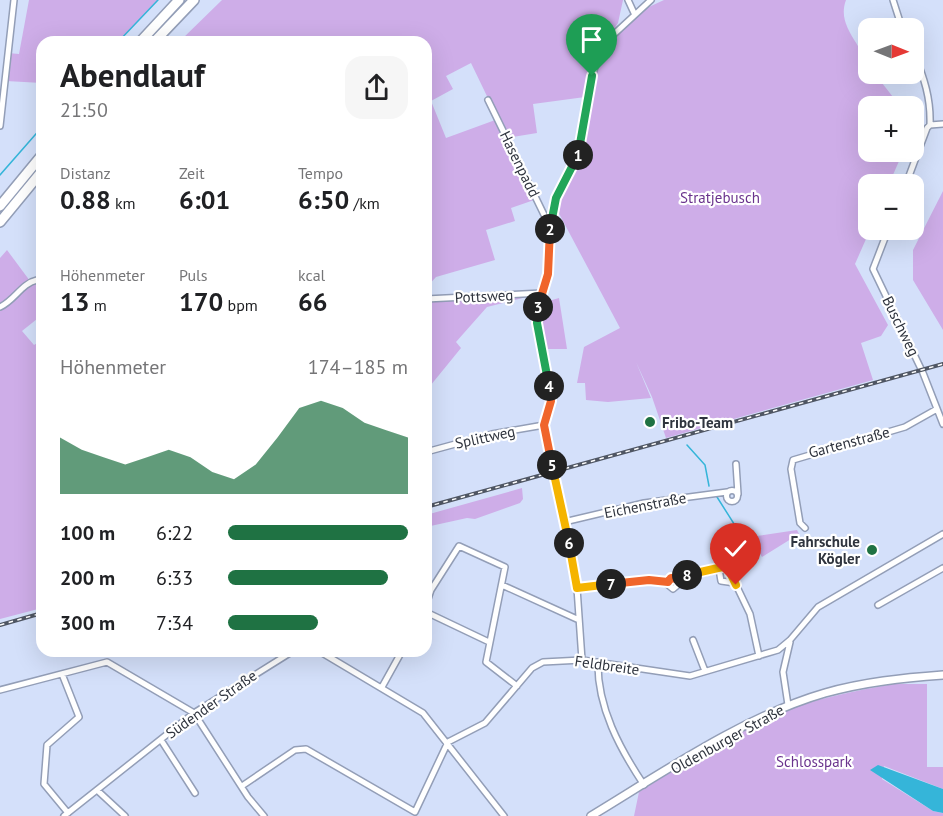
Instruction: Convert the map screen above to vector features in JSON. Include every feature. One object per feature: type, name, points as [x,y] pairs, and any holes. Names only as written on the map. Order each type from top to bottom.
[{"type":"highway","points":[[146,36],[179,0]]},
{"type":"highway","points":[[160,36],[194,0]]},
{"type":"highway","points":[[0,206],[36,162]]},
{"type":"highway","points":[[0,222],[36,178]]},
{"type":"street","points":[[0,126],[14,0]]},
{"type":"street","points":[[628,0],[634,14]]},
{"type":"street","points":[[582,660],[577,588],[544,425],[551,394],[537,323],[548,274],[550,228],[556,198],[578,156],[592,76],[598,58],[612,36],[651,0]]},
{"type":"street","points":[[893,0],[899,18]]},
{"type":"street","points":[[910,174],[930,125],[931,104],[924,78]]},
{"type":"street","name":"Hasenpadd","points":[[488,100],[550,228]]},
{"type":"street","points":[[930,125],[943,124]]},
{"type":"street","name":"Buschweg","points":[[884,240],[873,269],[922,369],[943,424]]},
{"type":"street","points":[[0,307],[8,303],[30,281],[36,280]]},
{"type":"street","name":"Pottsweg","points":[[432,299],[542,293]]},
{"type":"street","name":"Gartenstraße","points":[[805,528],[800,523],[791,474],[793,460],[905,427],[937,409]]},
{"type":"street","name":"Splittweg","points":[[432,450],[492,434],[544,425]]},
{"type":"street","name":"Eichenstraße","points":[[564,522],[644,502],[734,490],[738,496],[736,465]]},
{"type":"street","name":"Feldbreite","points":[[448,742],[485,723],[532,668],[543,662],[582,660],[681,676],[778,650],[790,640],[818,607],[943,534]]},
{"type":"street","points":[[432,583],[459,546],[505,567],[486,662],[518,686]]},
{"type":"street","points":[[668,582],[672,577],[677,579],[727,566],[750,614],[759,656]]},
{"type":"street","points":[[878,605],[943,568]]},
{"type":"street","points":[[719,569],[721,581],[735,583]]},
{"type":"street","points":[[668,582],[670,587],[675,588],[679,584],[677,579]]},
{"type":"street","points":[[577,588],[649,580],[668,582]]},
{"type":"street","points":[[502,585],[579,620]]},
{"type":"street","points":[[432,615],[489,642]]},
{"type":"street","points":[[693,640],[705,671]]},
{"type":"street","name":"Feldbreite","points":[[788,705],[783,672],[790,640]]},
{"type":"street","name":"Südender Straße","points":[[66,814],[194,713],[283,657]]},
{"type":"street","points":[[330,657],[423,713],[448,742],[465,770],[504,816]]},
{"type":"street","points":[[382,687],[399,657]]},
{"type":"street","points":[[0,690],[107,662],[194,713],[264,816]]},
{"type":"street","points":[[598,662],[601,696],[607,717],[644,785]]},
{"type":"street","points":[[62,674],[79,717],[47,745],[44,784],[66,814]]},
{"type":"street","name":"Oldenburger Straße","points":[[591,816],[745,726],[788,705],[862,684],[943,675]]},
{"type":"street","name":"Südender Straße","points":[[161,740],[195,793]]},
{"type":"street","points":[[242,786],[295,750],[306,749],[415,812],[448,742]]},
{"type":"street","points":[[98,791],[125,816]]},
{"type":"green space","points":[[29,0],[158,0],[124,36],[36,36],[36,83],[6,81],[8,53],[19,54]]},
{"type":"green space","points":[[222,0],[623,0],[618,23],[592,61],[585,97],[533,104],[537,133],[507,138],[537,199],[511,208],[515,221],[486,230],[495,260],[436,277],[432,281],[432,103],[446,138],[498,119],[471,63],[446,76],[453,89],[432,100],[432,36],[185,36]]},
{"type":"green space","name":"Stratjebusch","points":[[664,0],[846,0],[845,20],[858,46],[858,84],[883,84],[892,96],[858,96],[858,162],[899,162],[893,174],[858,174],[858,240],[866,240],[855,264],[888,325],[881,336],[861,343],[873,380],[666,438],[652,397],[636,362],[651,398],[608,402],[586,400],[585,383],[577,383],[584,347],[620,328],[555,206],[578,156],[592,76],[608,42],[640,11]]},
{"type":"green space","points":[[943,191],[943,330],[913,280],[913,250],[918,240],[924,240],[924,228]]},
{"type":"green space","points":[[7,250],[30,281],[0,305],[0,258]]},
{"type":"green space","points":[[36,282],[36,320],[22,331],[34,345],[36,344],[36,610],[0,619],[0,310]]},
{"type":"green space","points":[[542,293],[487,307],[456,342],[461,348],[432,384],[432,300]]},
{"type":"green space","points":[[559,298],[567,349],[542,349],[537,323],[538,304]]},
{"type":"green space","points":[[522,488],[523,499],[520,503],[475,519],[467,518],[432,526],[432,513]]},
{"type":"green space","points":[[797,530],[799,534],[762,557],[750,537]]},
{"type":"green space","name":"Schlosspark","points":[[894,684],[927,684],[927,767],[943,767],[943,789],[884,766],[882,779],[933,811],[943,813],[943,816],[634,816],[639,792],[739,732],[803,704]]},
{"type":"water","points":[[878,765],[943,789],[943,813],[933,811],[870,770]]},
{"type":"waterway","points":[[124,36],[158,0]]},
{"type":"waterway","points":[[0,175],[36,134]]},
{"type":"waterway","points":[[687,445],[705,465],[709,486]]},
{"type":"waterway","points":[[717,497],[755,557]]},
{"type":"railway","points":[[432,505],[943,364]]},
{"type":"railway","points":[[0,625],[36,615]]},
{"type":"place","name":"Fribo-Team","points":[[650,422]]},
{"type":"place","name":"Fahrschule Kögler","points":[[872,550]]},
{"type":"route","points":[[592,76],[578,156],[556,198],[550,228],[548,274],[538,304],[537,318],[551,394],[544,425],[577,588],[649,580],[668,582],[672,577],[677,579],[681,576],[719,569],[722,566],[727,566],[736,585]]}]
